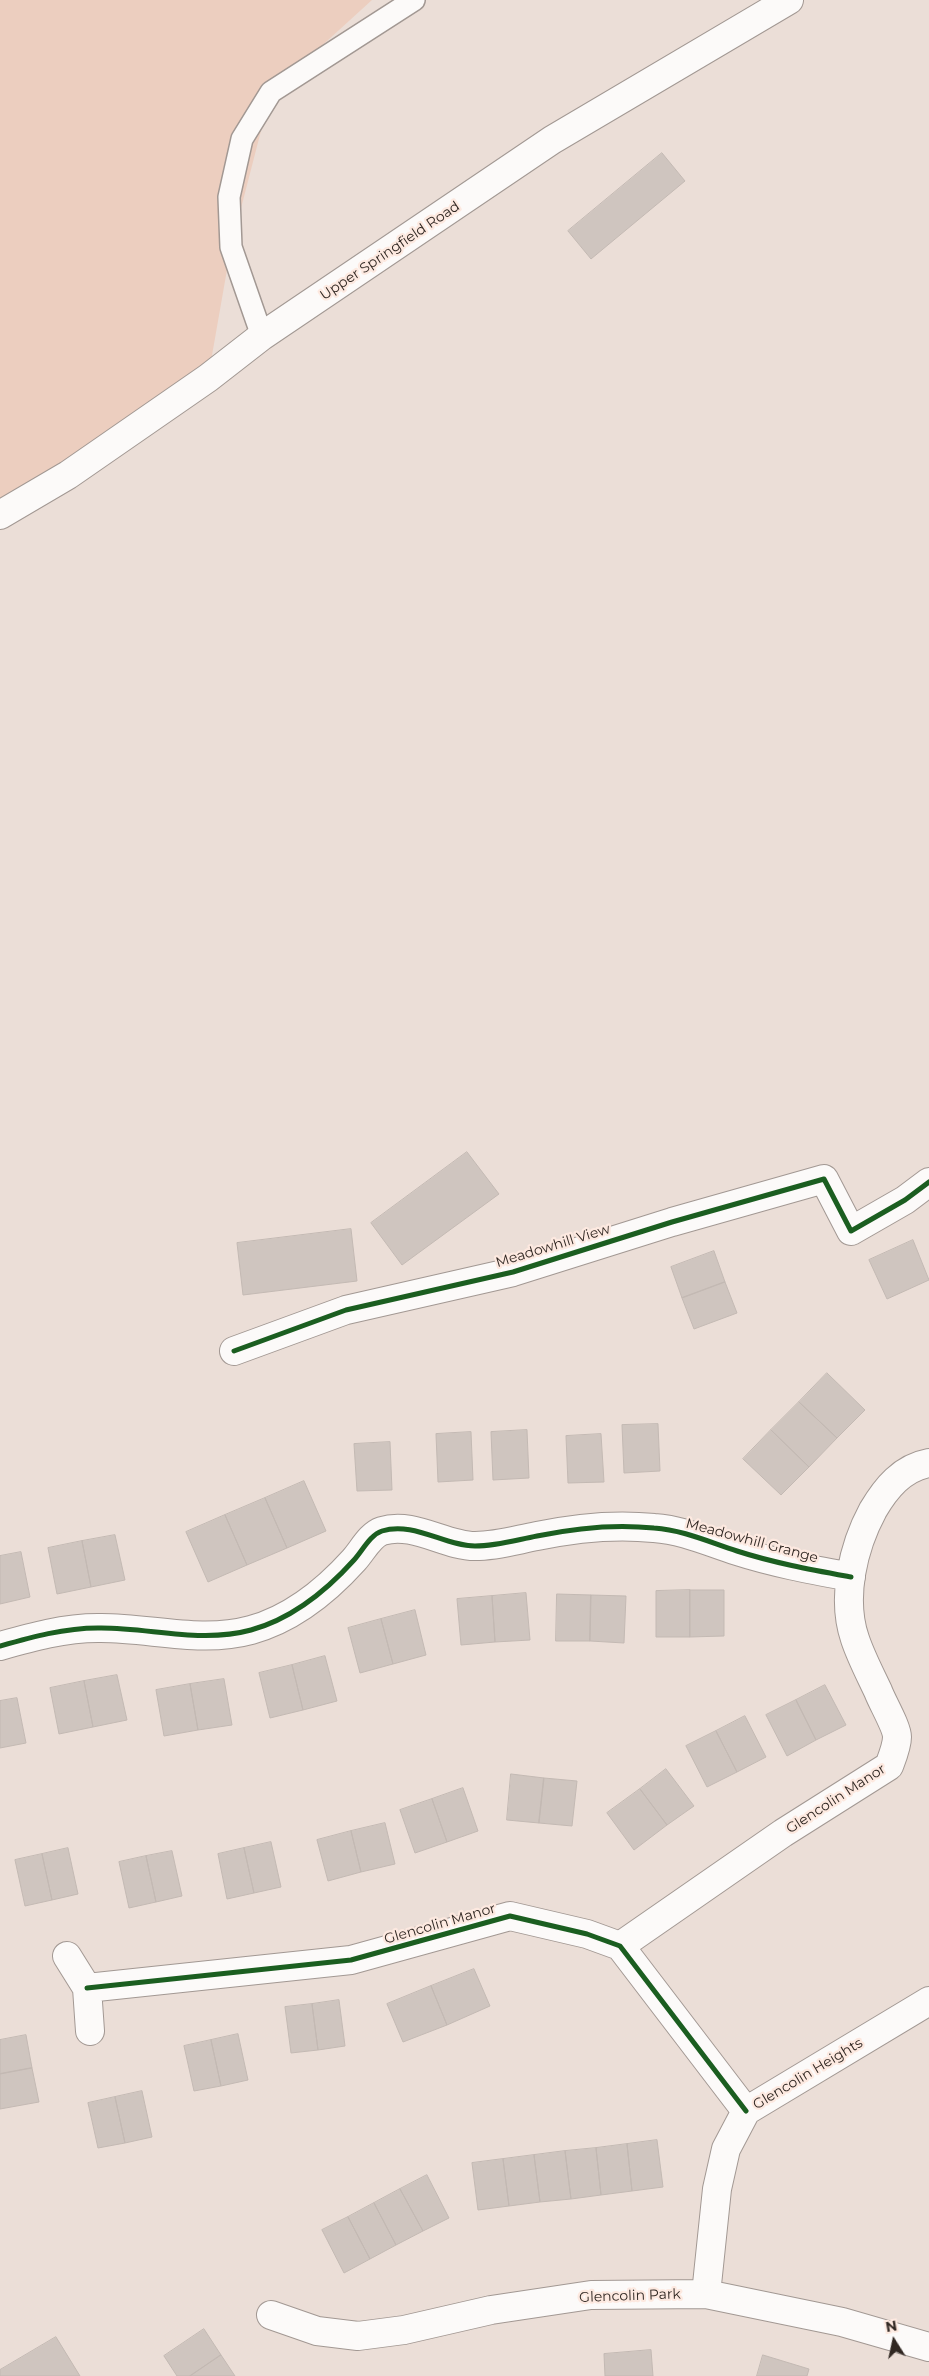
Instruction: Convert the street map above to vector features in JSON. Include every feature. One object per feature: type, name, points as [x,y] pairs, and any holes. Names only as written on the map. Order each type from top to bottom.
[{"type":"street","name":"Upper Springfield Road","points":[[0,515],[68,475],[208,378],[262,336],[552,140],[789,0]]},
{"type":"street","name":"Meadowhill View","points":[[234,1351],[346,1310],[513,1272],[672,1222],[824,1179],[851,1231],[905,1200],[929,1182]]},
{"type":"street","name":"Glencolin Manor","points":[[88,1988],[351,1960],[510,1916],[587,1934],[620,1946],[783,1833],[889,1766],[897,1736],[855,1638],[849,1601],[852,1577],[857,1548],[865,1525],[882,1496],[901,1474],[917,1466],[929,1464]]},
{"type":"street","name":"Meadowhill Grange","points":[[0,1646],[37,1635],[98,1628],[182,1635],[216,1635],[250,1630],[291,1612],[318,1595],[355,1559],[369,1541],[380,1531],[393,1529],[409,1530],[472,1546],[500,1545],[576,1529],[655,1528],[695,1535],[738,1551],[809,1569],[852,1577]]},
{"type":"street","points":[[620,1946],[746,2111]]},
{"type":"street","points":[[67,1956],[88,1988],[90,2031]]},
{"type":"street","name":"Glencolin Heights","points":[[706,2294],[717,2189],[726,2149],[746,2111],[929,2001]]},
{"type":"street","name":"Glencolin Park","points":[[270,2315],[317,2331],[358,2336],[404,2330],[491,2310],[591,2295],[706,2294],[842,2322],[929,2348]]},
{"type":"lane","points":[[262,336],[231,247],[229,197],[242,139],[271,92],[414,0]]},
{"type":"shaded area","points":[[0,0],[372,0],[271,92],[231,247],[208,378],[0,501]]},
{"type":"building","points":[[662,153],[685,181],[591,259],[568,231]]},
{"type":"building","points":[[467,1152],[499,1194],[402,1265],[371,1223]]},
{"type":"building","points":[[351,1229],[357,1281],[243,1295],[237,1243]]},
{"type":"building","points":[[913,1240],[929,1280],[887,1299],[869,1260]]},
{"type":"building","points":[[714,1251],[725,1282],[682,1298],[671,1267]]},
{"type":"building","points":[[725,1282],[737,1313],[694,1329],[682,1298]]},
{"type":"building","points":[[827,1373],[865,1410],[837,1438],[799,1402]]},
{"type":"building","points":[[799,1402],[837,1438],[809,1467],[771,1430]]},
{"type":"building","points":[[658,1424],[660,1471],[624,1473],[622,1425]]},
{"type":"building","points":[[527,1430],[529,1478],[493,1480],[491,1432]]},
{"type":"building","points":[[771,1430],[809,1467],[781,1495],[743,1459]]},
{"type":"building","points":[[471,1432],[473,1480],[438,1482],[436,1434]]},
{"type":"building","points":[[601,1434],[604,1482],[568,1483],[566,1436]]},
{"type":"building","points":[[390,1442],[392,1490],[357,1491],[354,1444]]},
{"type":"building","points":[[304,1481],[326,1531],[287,1548],[265,1498]]},
{"type":"building","points":[[265,1498],[287,1548],[247,1565],[225,1515]]},
{"type":"building","points":[[225,1515],[247,1565],[208,1582],[186,1532]]},
{"type":"building","points":[[115,1535],[125,1580],[91,1587],[82,1541]]},
{"type":"building","points":[[82,1541],[91,1587],[57,1594],[48,1548]]},
{"type":"building","points":[[21,1552],[30,1597],[0,1604],[0,1556]]},
{"type":"building","points":[[690,1590],[690,1637],[656,1637],[656,1591]]},
{"type":"building","points":[[690,1590],[724,1590],[724,1636],[690,1637]]},
{"type":"building","points":[[526,1593],[530,1640],[495,1642],[492,1596]]},
{"type":"building","points":[[557,1594],[591,1595],[590,1641],[556,1641]]},
{"type":"building","points":[[591,1595],[626,1596],[624,1643],[590,1641]]},
{"type":"building","points":[[492,1596],[495,1642],[461,1645],[457,1599]]},
{"type":"building","points":[[415,1610],[426,1655],[393,1664],[381,1619]]},
{"type":"building","points":[[381,1619],[393,1664],[360,1673],[348,1628]]},
{"type":"building","points":[[325,1656],[337,1701],[303,1710],[292,1665]]},
{"type":"building","points":[[292,1665],[303,1710],[270,1718],[259,1673]]},
{"type":"building","points":[[117,1675],[127,1720],[93,1727],[84,1681]]},
{"type":"building","points":[[224,1679],[232,1725],[198,1730],[190,1684]]},
{"type":"building","points":[[84,1681],[93,1727],[59,1734],[50,1688]]},
{"type":"building","points":[[190,1684],[198,1730],[164,1736],[156,1690]]},
{"type":"building","points":[[825,1685],[846,1725],[816,1740],[796,1700]]},
{"type":"building","points":[[17,1698],[26,1743],[0,1748],[0,1701]]},
{"type":"building","points":[[796,1700],[816,1740],[787,1756],[766,1715]]},
{"type":"building","points":[[745,1716],[766,1757],[737,1772],[716,1731]]},
{"type":"building","points":[[716,1731],[737,1772],[707,1787],[686,1746]]},
{"type":"building","points":[[666,1769],[694,1806],[667,1825],[640,1789]]},
{"type":"building","points":[[511,1774],[544,1778],[539,1823],[507,1820]]},
{"type":"building","points":[[544,1778],[577,1781],[572,1826],[539,1823]]},
{"type":"building","points":[[463,1788],[478,1831],[447,1842],[432,1799]]},
{"type":"building","points":[[640,1789],[667,1825],[634,1850],[607,1813]]},
{"type":"building","points":[[432,1799],[447,1842],[415,1853],[400,1810]]},
{"type":"building","points":[[385,1823],[395,1864],[361,1872],[351,1831]]},
{"type":"building","points":[[351,1831],[361,1872],[328,1881],[317,1840]]},
{"type":"building","points":[[271,1842],[281,1887],[254,1893],[244,1848]]},
{"type":"building","points":[[68,1848],[78,1894],[52,1900],[42,1854]]},
{"type":"building","points":[[244,1848],[254,1893],[227,1899],[218,1854]]},
{"type":"building","points":[[172,1851],[182,1896],[156,1902],[146,1856]]},
{"type":"building","points":[[42,1854],[52,1900],[25,1906],[15,1860]]},
{"type":"building","points":[[146,1856],[156,1902],[129,1908],[119,1862]]},
{"type":"building","points":[[474,1969],[490,2006],[447,2025],[431,1986]]},
{"type":"building","points":[[431,1986],[447,2025],[403,2042],[387,2004]]},
{"type":"building","points":[[339,2000],[345,2046],[318,2050],[312,2004]]},
{"type":"building","points":[[312,2004],[318,2050],[291,2053],[285,2007]]},
{"type":"building","points":[[238,2034],[248,2080],[221,2086],[211,2040]]},
{"type":"building","points":[[26,2035],[32,2068],[0,2074],[0,2040]]},
{"type":"building","points":[[211,2040],[221,2086],[194,2091],[184,2046]]},
{"type":"building","points":[[32,2068],[39,2102],[0,2109],[0,2074]]},
{"type":"building","points":[[142,2091],[152,2137],[125,2143],[115,2097]]},
{"type":"building","points":[[115,2097],[125,2143],[98,2148],[88,2103]]},
{"type":"building","points":[[657,2140],[663,2187],[632,2191],[627,2144]]},
{"type":"building","points":[[627,2144],[632,2191],[601,2195],[596,2148]]},
{"type":"building","points":[[596,2148],[601,2195],[571,2199],[565,2151]]},
{"type":"building","points":[[565,2151],[571,2199],[540,2202],[534,2155]]},
{"type":"building","points":[[534,2155],[540,2202],[509,2206],[503,2159]]},
{"type":"building","points":[[503,2159],[509,2206],[478,2210],[472,2163]]},
{"type":"building","points":[[427,2175],[449,2218],[423,2231],[400,2189]]},
{"type":"building","points":[[400,2189],[423,2231],[396,2245],[374,2203]]},
{"type":"building","points":[[374,2203],[396,2245],[370,2259],[348,2217]]},
{"type":"building","points":[[348,2217],[370,2259],[344,2273],[322,2230]]},
{"type":"building","points":[[204,2329],[221,2355],[190,2376],[177,2376],[164,2356]]},
{"type":"building","points":[[56,2337],[80,2376],[0,2376],[0,2370]]},
{"type":"building","points":[[651,2350],[653,2376],[605,2376],[604,2354]]},
{"type":"building","points":[[221,2355],[235,2376],[190,2376]]},
{"type":"building","points":[[763,2355],[809,2369],[807,2376],[757,2376]]},
{"type":"cycle path","points":[[234,1351],[346,1310],[513,1272],[672,1222],[824,1179],[851,1231],[905,1200],[929,1182]]},
{"type":"cycle path","points":[[0,1646],[24,1639],[85,1628],[117,1628],[193,1635],[232,1634],[251,1630],[280,1619],[307,1602],[332,1582],[374,1536],[382,1531],[394,1529],[417,1531],[452,1542],[475,1546],[499,1544],[581,1529],[625,1526],[665,1529],[765,1559],[851,1577]]},
{"type":"cycle path","points":[[87,1988],[351,1960],[510,1916],[587,1934],[620,1946],[746,2111]]}]
